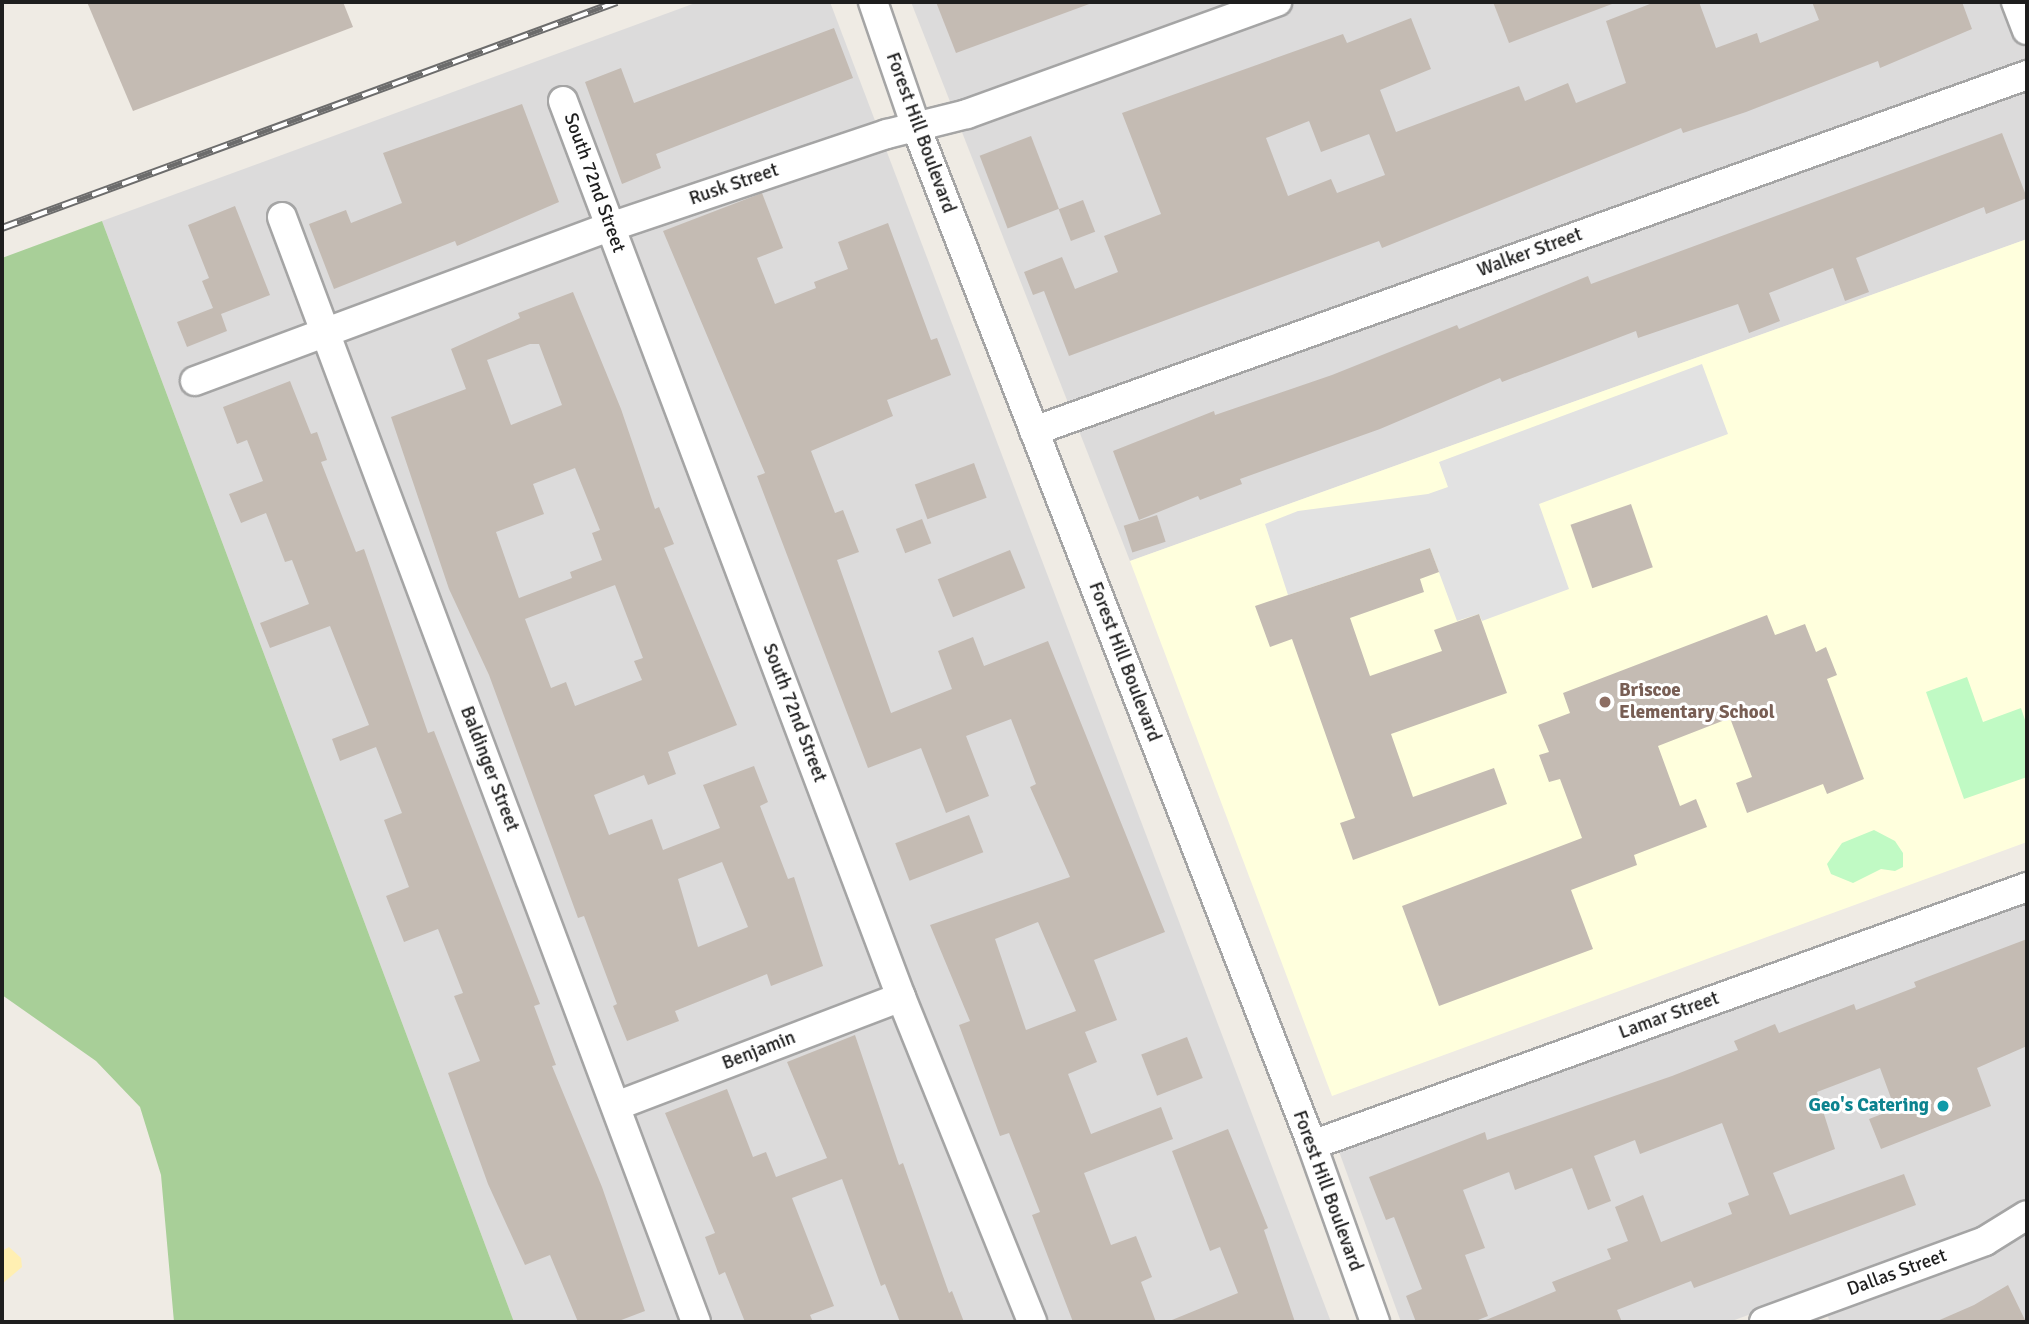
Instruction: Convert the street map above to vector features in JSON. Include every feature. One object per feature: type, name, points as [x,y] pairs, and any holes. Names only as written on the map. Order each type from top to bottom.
[{"type":"street","name":"Forest Hill Boulevard","points":[[873,2],[916,127],[1312,1145],[1375,1322]]},
{"type":"street","name":"Rusk Street","points":[[195,381],[610,227],[916,127],[967,114],[1278,2]]},
{"type":"street","points":[[2016,2],[2027,30]]},
{"type":"street","name":"Walker Street","points":[[1034,431],[2027,75]]},
{"type":"street","name":"South 72nd Street","points":[[564,101],[901,997],[1032,1322]]},
{"type":"street","name":"Baldinger Street","points":[[282,217],[696,1322]]},
{"type":"street","name":"Lamar Street","points":[[1312,1145],[2027,887]]},
{"type":"street","name":"Benjamin","points":[[616,1105],[901,997]]},
{"type":"street","name":"Dallas Street","points":[[1764,1322],[1984,1241],[2027,1215]]},
{"type":"shaded area","points":[[698,2],[830,2],[1331,1322],[514,1322],[102,221]]},
{"type":"shaded area","points":[[911,2],[2027,2],[2027,239],[1130,561]]},
{"type":"shaded area","name":"Briscoe Elementary School","points":[[2027,239],[2027,842],[1332,1096],[1130,561]]},
{"type":"shaded area","points":[[1702,364],[1728,434],[1539,504],[1569,589],[1482,621],[1479,614],[1457,621],[1430,548],[1288,595],[1265,524],[1298,511],[1428,494],[1448,487],[1439,462]]},
{"type":"shaded area","points":[[2027,897],[2027,1322],[1830,1322],[1817,1290],[1729,1322],[1401,1322],[1337,1146]]},
{"type":"green space","points":[[102,221],[514,1322],[174,1322],[161,1175],[140,1107],[96,1061],[2,995],[2,258]]},
{"type":"green space","points":[[1967,677],[1983,722],[2021,708],[2027,726],[2027,777],[1964,799],[1926,692]]},
{"type":"green space","points":[[1874,830],[1895,841],[1903,853],[1903,867],[1895,871],[1881,869],[1853,883],[1831,874],[1827,864],[1842,843]]},
{"type":"sand","points":[[9,1247],[21,1258],[22,1267],[2,1284],[2,1251]]},
{"type":"building","points":[[87,2],[343,2],[353,27],[133,111]]},
{"type":"building","points":[[936,2],[1092,2],[1092,3],[956,53]]},
{"type":"building","points":[[1493,2],[1612,2],[1612,4],[1509,43]]},
{"type":"building","points":[[1655,2],[1699,2],[1716,48],[1757,33],[1760,43],[1819,20],[1812,2],[1962,2],[1972,29],[1880,68],[1878,61],[1746,112],[1683,133],[1681,128],[1382,248],[1379,241],[1069,356],[1044,291],[1033,295],[1024,272],[1062,257],[1075,289],[1118,272],[1104,236],[1161,214],[1122,113],[1343,34],[1347,43],[1411,18],[1431,69],[1380,90],[1396,132],[1519,86],[1525,101],[1568,83],[1576,103],[1626,83],[1606,21]],"holes":[[[1309,121],[1321,152],[1369,134],[1385,175],[1337,193],[1331,179],[1288,196],[1266,138]]]},
{"type":"building","points":[[834,28],[853,78],[656,154],[661,168],[622,184],[585,82],[621,68],[634,103]]},
{"type":"building","points":[[522,104],[559,202],[457,246],[455,241],[334,289],[309,224],[346,210],[351,223],[402,203],[383,153]]},
{"type":"building","points":[[2002,133],[2027,198],[1986,214],[1984,207],[1856,258],[1869,292],[1845,301],[1833,268],[1769,293],[1780,321],[1749,333],[1738,304],[1638,338],[1636,331],[1502,382],[1500,378],[1380,429],[1240,479],[1242,484],[1200,500],[1198,496],[1139,520],[1113,451],[1214,411],[1215,415],[1332,375],[1457,325],[1459,329],[1588,276],[1591,284]]},
{"type":"building","points":[[1031,136],[1059,209],[1008,229],[980,156]]},
{"type":"building","points":[[762,193],[783,248],[757,258],[775,304],[816,288],[814,282],[848,269],[838,242],[888,223],[931,340],[937,338],[951,375],[887,400],[893,416],[811,451],[835,513],[843,510],[859,552],[837,560],[891,713],[952,689],[938,651],[973,637],[984,666],[1048,641],[1165,932],[1094,960],[1117,1020],[1085,1032],[1097,1062],[1068,1074],[1091,1134],[1161,1107],[1173,1139],[1084,1173],[1111,1245],[1136,1236],[1152,1277],[1141,1282],[1156,1322],[1073,1322],[1032,1215],[1040,1212],[1009,1133],[1000,1136],[959,1025],[970,1021],[930,925],[1070,877],[1030,787],[1036,784],[1011,719],[966,736],[989,796],[946,813],[921,748],[868,768],[757,476],[765,473],[663,231]],"holes":[[[1038,922],[1076,1011],[1026,1030],[995,939]]]},
{"type":"building","points":[[1083,200],[1095,232],[1071,241],[1059,209]]},
{"type":"building","points":[[235,206],[270,295],[221,314],[227,331],[187,347],[177,322],[213,308],[202,281],[209,278],[188,225]]},
{"type":"building","points":[[573,292],[621,409],[655,509],[659,507],[674,544],[664,548],[737,725],[668,752],[676,774],[648,785],[644,775],[594,795],[609,835],[652,819],[663,850],[720,828],[703,785],[754,766],[768,802],[760,806],[788,879],[794,877],[823,966],[771,986],[767,974],[675,1011],[679,1021],[627,1041],[613,1006],[617,1004],[584,916],[578,918],[489,675],[449,589],[391,417],[466,389],[451,349],[520,318],[518,313]],"holes":[[[530,344],[539,344],[562,405],[511,425],[487,360]],[[575,468],[600,530],[592,533],[602,560],[570,572],[572,578],[519,598],[496,532],[544,514],[533,484]],[[615,585],[643,658],[634,661],[642,680],[575,706],[566,682],[551,688],[525,619]],[[722,862],[748,927],[698,947],[678,879]]]},
{"type":"building","points":[[290,381],[311,434],[317,432],[327,460],[321,462],[356,552],[364,549],[428,733],[434,731],[540,1004],[534,1006],[556,1065],[552,1066],[602,1187],[645,1311],[616,1322],[578,1322],[550,1255],[525,1265],[488,1184],[448,1073],[480,1061],[454,996],[463,993],[438,929],[404,942],[386,896],[409,887],[384,820],[402,813],[376,747],[340,761],[332,739],[369,725],[330,626],[270,648],[260,623],[309,604],[292,560],[285,562],[266,513],[241,523],[229,494],[263,481],[247,440],[237,444],[223,407]]},
{"type":"building","points":[[974,463],[987,498],[927,519],[915,485]]},
{"type":"building","points":[[1631,504],[1653,567],[1592,588],[1570,525]]},
{"type":"building","points":[[1157,515],[1166,542],[1132,552],[1124,526]]},
{"type":"building","points":[[922,519],[931,543],[905,553],[896,529]]},
{"type":"building","points":[[1430,548],[1439,572],[1420,579],[1424,592],[1350,618],[1370,676],[1442,651],[1434,630],[1479,614],[1507,693],[1391,734],[1413,797],[1494,768],[1507,804],[1353,860],[1340,823],[1355,818],[1292,639],[1270,647],[1255,606]]},
{"type":"building","points":[[1010,550],[1025,588],[953,617],[938,579]]},
{"type":"building","points":[[1767,615],[1775,635],[1805,624],[1816,652],[1826,647],[1837,675],[1827,679],[1864,779],[1827,794],[1823,784],[1747,813],[1736,783],[1752,777],[1730,718],[1658,746],[1680,806],[1696,799],[1707,827],[1634,855],[1637,865],[1571,890],[1593,949],[1439,1006],[1402,906],[1582,838],[1560,779],[1549,782],[1539,755],[1549,752],[1538,725],[1570,713],[1563,693]]},
{"type":"building","points":[[969,815],[983,852],[910,881],[895,843]]},
{"type":"building","points":[[2027,939],[2027,1046],[1977,1068],[1991,1106],[1881,1149],[1869,1119],[1895,1109],[1880,1068],[1817,1092],[1835,1149],[1773,1173],[1790,1215],[1904,1174],[1916,1205],[1694,1288],[1691,1281],[1617,1310],[1622,1322],[1481,1322],[1556,1291],[1552,1282],[1611,1259],[1607,1249],[1628,1241],[1615,1207],[1643,1195],[1661,1242],[1732,1214],[1728,1203],[1749,1195],[1722,1123],[1640,1154],[1635,1140],[1594,1156],[1611,1201],[1588,1210],[1572,1168],[1515,1190],[1509,1172],[1463,1190],[1485,1248],[1465,1255],[1488,1316],[1473,1322],[1416,1322],[1406,1296],[1422,1289],[1394,1217],[1386,1220],[1369,1177],[1485,1132],[1487,1140],[1672,1076],[1738,1050],[1734,1041],[1775,1024],[1779,1033],[1854,1004],[1856,1010],[1916,987],[1914,982]]},
{"type":"building","points":[[855,1035],[899,1165],[903,1163],[949,1293],[952,1291],[964,1322],[900,1322],[885,1284],[881,1286],[842,1179],[792,1198],[834,1306],[810,1315],[813,1322],[745,1322],[725,1272],[719,1275],[705,1237],[715,1233],[665,1113],[727,1089],[753,1157],[766,1152],[776,1177],[827,1158],[787,1062]]},
{"type":"building","points":[[1187,1037],[1203,1078],[1157,1096],[1141,1055]]},
{"type":"building","points":[[1228,1129],[1268,1228],[1264,1230],[1295,1322],[1167,1322],[1238,1293],[1220,1247],[1210,1251],[1172,1151]]},
{"type":"building","points":[[2008,1285],[2026,1322],[1935,1322],[1974,1305]]},
{"type":"railway","points":[[2,228],[617,2]]},
{"type":"place","name":"Briscoe Elementary School","points":[[1605,702]]},
{"type":"place","name":"Geo's Catering","points":[[1943,1106]]}]
